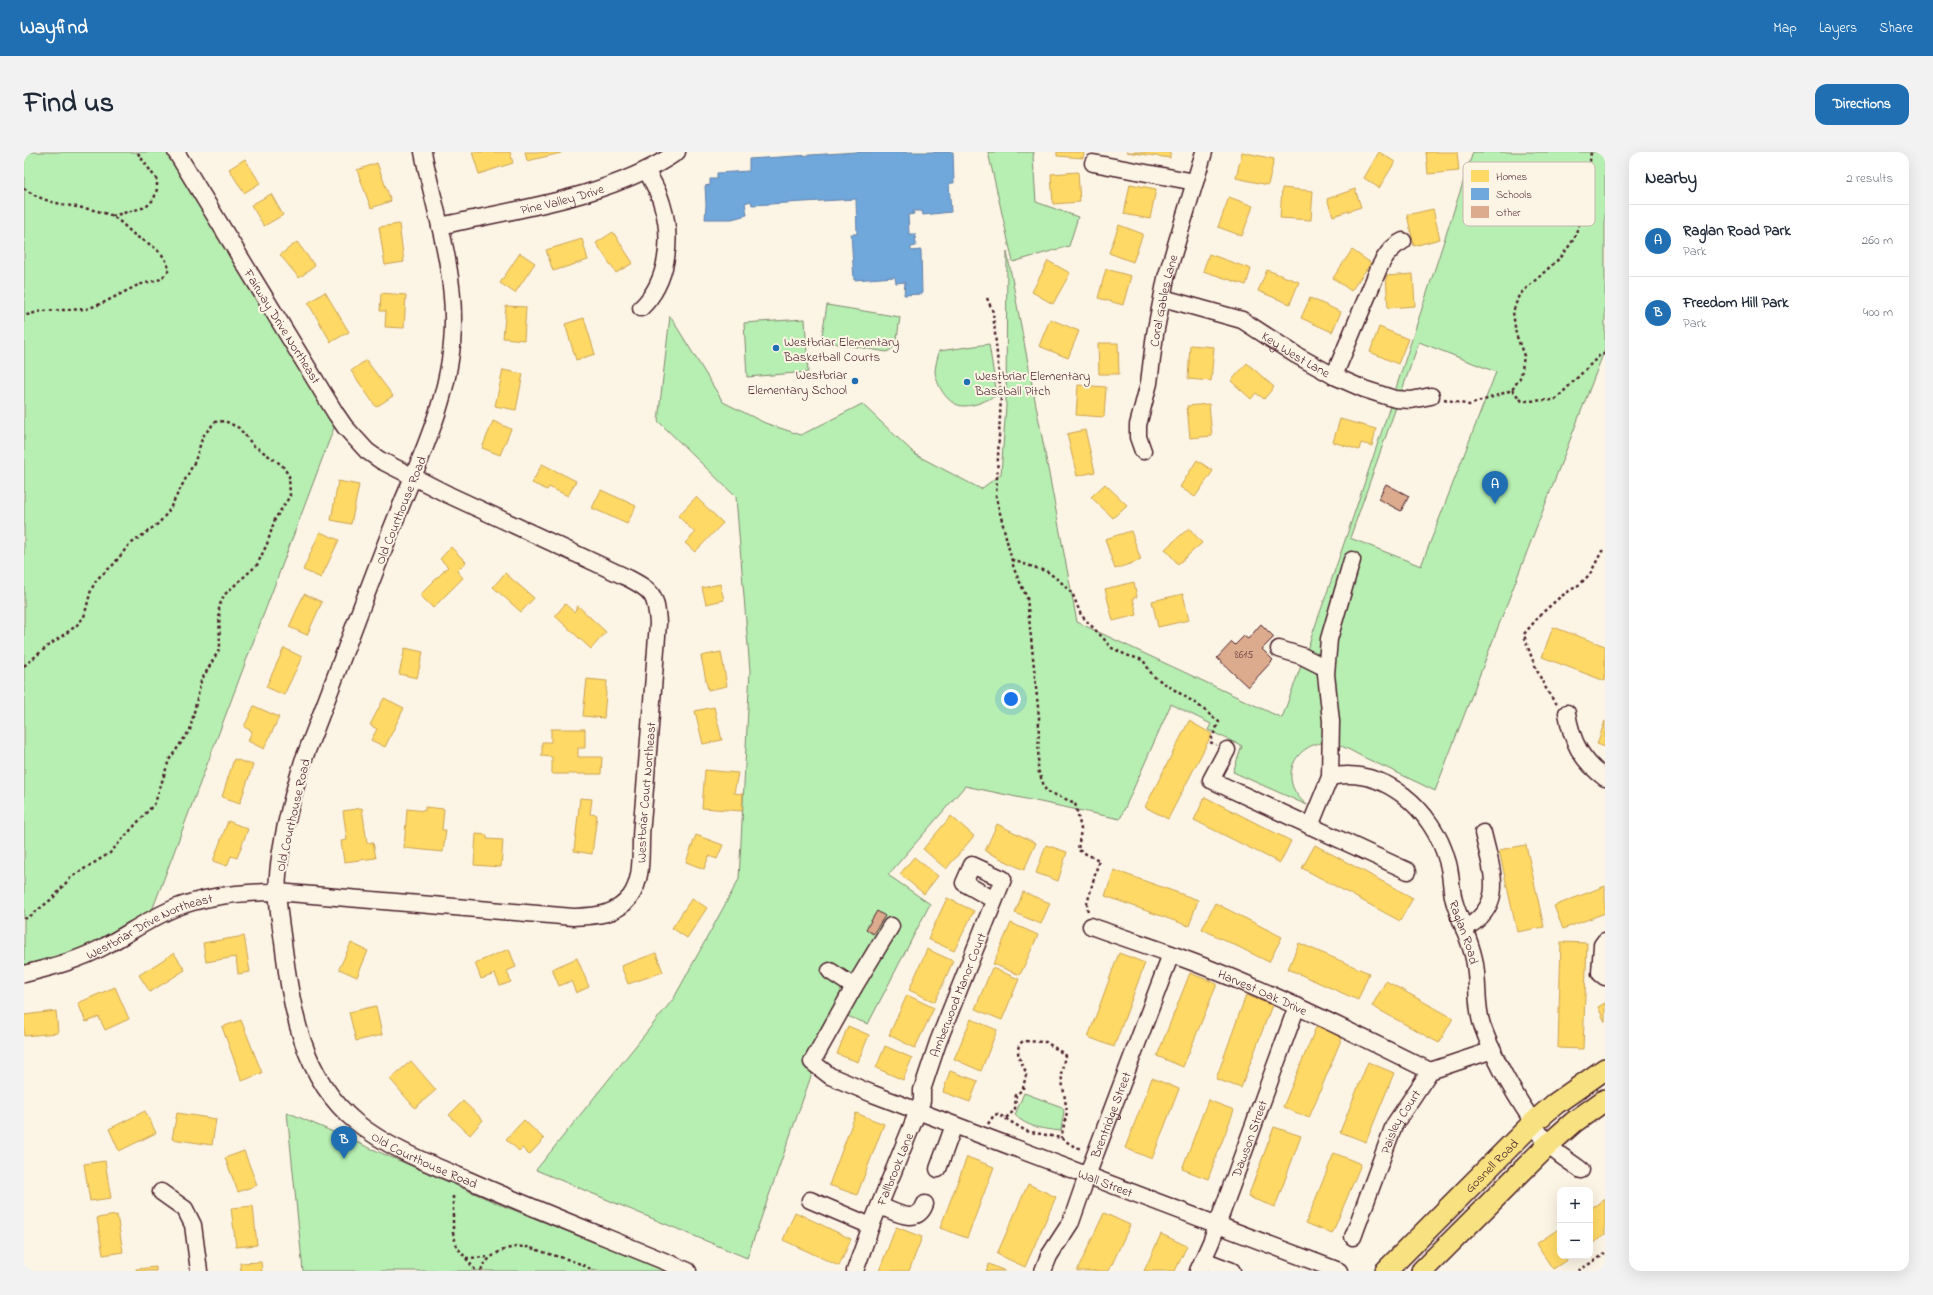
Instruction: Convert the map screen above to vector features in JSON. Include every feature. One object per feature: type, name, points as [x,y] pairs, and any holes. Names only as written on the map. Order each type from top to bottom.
[{"type":"main road","name":"Gosnell Road","points":[[1386,1271],[1533,1123],[1555,1104],[1605,1069]]},
{"type":"main road","name":"Gosnell Road","points":[[1422,1271],[1548,1145],[1574,1122],[1605,1100]]},
{"type":"street","name":"Fairway Drive Northeast","points":[[176,152],[345,427],[367,451],[380,460],[413,476]]},
{"type":"street","name":"Old Courthouse Road","points":[[423,152],[447,254],[451,284],[453,318],[450,358],[440,404],[432,430],[303,761],[280,857],[277,892],[287,972],[301,1038],[312,1067],[325,1088],[340,1106],[355,1121],[389,1143],[428,1163],[688,1271]]},
{"type":"street","name":"Pine Valley Drive","points":[[440,226],[596,189],[646,170],[677,152]]},
{"type":"street","name":"Coral Gables Lane","points":[[1143,451],[1138,437],[1138,425],[1149,383],[1155,334],[1166,278],[1204,152]]},
{"type":"street","points":[[1092,163],[1195,182]]},
{"type":"street","points":[[641,308],[656,289],[663,275],[668,237],[662,202],[646,170]]},
{"type":"street","points":[[1334,376],[1384,257],[1396,245],[1403,241]]},
{"type":"street","name":"Key West Lane","points":[[1163,298],[1242,320],[1296,355],[1334,376],[1364,389],[1395,399],[1411,400],[1431,396]]},
{"type":"street","name":"Westbriar Court Northeast","points":[[277,892],[573,917],[598,916],[612,912],[623,905],[631,896],[637,884],[658,623],[654,597],[650,592],[628,578],[413,476]]},
{"type":"street","points":[[1310,826],[1330,777],[1331,721],[1326,668],[1329,639],[1352,560]]},
{"type":"street","points":[[1279,649],[1302,656],[1326,668]]},
{"type":"street","points":[[1567,713],[1569,725],[1584,760],[1605,778]]},
{"type":"street","points":[[1227,750],[1211,780],[1408,871]]},
{"type":"street","name":"Raglan Road","points":[[1330,777],[1355,774],[1375,778],[1401,794],[1418,808],[1435,832],[1448,860],[1451,892],[1474,959],[1478,985],[1478,1009],[1492,1050],[1513,1092],[1548,1145],[1581,1170]]},
{"type":"street","points":[[1464,928],[1477,922],[1491,902],[1494,881],[1483,833]]},
{"type":"street","name":"Amberwood Manor Court","points":[[918,1111],[922,1101],[922,1090],[938,1042],[1003,879],[972,865],[964,883],[994,900]]},
{"type":"street","name":"Westbriar Drive Northeast","points":[[24,974],[52,968],[104,946],[143,923],[181,906],[220,896],[249,892],[277,892]]},
{"type":"street","points":[[830,971],[854,987],[891,926]]},
{"type":"street","name":"Harvest Oak Drive","points":[[1090,926],[1126,940],[1170,954],[1297,1006],[1430,1071]]},
{"type":"street","points":[[1605,941],[1602,945],[1600,973],[1605,977]]},
{"type":"street","name":"Brentridge Street","points":[[1043,1271],[1050,1256],[1071,1222],[1094,1155],[1170,954]]},
{"type":"street","name":"Wall Street","points":[[854,987],[812,1062],[830,1076],[1087,1176],[1339,1271]]},
{"type":"street","name":"Dawson Street","points":[[1201,1265],[1297,1006]]},
{"type":"street","points":[[1430,1071],[1492,1050]]},
{"type":"street","name":"Paisley Court","points":[[1353,1238],[1394,1124],[1430,1071]]},
{"type":"street","name":"Fallbrook Lane","points":[[855,1271],[871,1226],[918,1111]]},
{"type":"street","points":[[938,1170],[954,1125]]},
{"type":"street","points":[[162,1192],[185,1209],[193,1225],[199,1271]]},
{"type":"street","points":[[810,1200],[871,1226]]},
{"type":"street","points":[[880,1206],[909,1217],[916,1216],[923,1210],[925,1204]]},
{"type":"street","points":[[1201,1265],[1232,1271]]},
{"type":"path","points":[[112,216],[146,208],[156,194],[157,180],[137,152]]},
{"type":"path","points":[[1590,162],[1591,152]]},
{"type":"path","points":[[24,188],[41,199],[98,211],[112,216],[137,236],[156,247],[168,264],[169,270],[161,279],[138,285],[101,304],[86,309],[42,311],[28,314],[24,317]]},
{"type":"path","points":[[1431,396],[1469,404],[1512,390],[1521,376],[1524,356],[1516,334],[1513,312],[1520,295],[1562,256],[1574,239],[1578,226]]},
{"type":"path","points":[[986,298],[993,312],[1001,396],[996,497],[1012,560],[1027,598],[1039,717],[1038,770],[1046,791],[1075,803],[1081,829],[1078,850],[1099,860],[1087,904],[1090,926]]},
{"type":"path","points":[[1512,390],[1522,401],[1555,400],[1600,355],[1605,354]]},
{"type":"path","points":[[24,666],[48,646],[76,626],[84,617],[91,590],[97,579],[112,565],[128,546],[159,523],[168,512],[195,461],[203,436],[215,422],[225,420],[239,428],[253,445],[282,465],[289,476],[290,496],[275,519],[267,544],[257,565],[224,595],[219,607],[220,648],[201,681],[190,730],[169,760],[155,803],[110,852],[71,877],[53,898],[29,917],[24,918]]},
{"type":"path","points":[[1567,713],[1551,698],[1527,647],[1524,634],[1541,614],[1560,597],[1580,584],[1590,574],[1602,550],[1605,551]]},
{"type":"path","points":[[1012,560],[1048,572],[1062,583],[1073,595],[1081,615],[1110,647],[1126,655],[1142,660],[1153,676],[1198,705],[1219,722],[1210,742],[1227,750]]},
{"type":"path","points":[[1006,1118],[1017,1105],[1016,1095],[1022,1090],[1023,1083],[1026,1078],[1026,1072],[1018,1052],[1020,1044],[1023,1041],[1046,1042],[1065,1056],[1061,1074],[1067,1112],[1061,1138]]},
{"type":"path","points":[[983,1136],[994,1115],[998,1114],[1026,1131],[1061,1138],[1075,1147],[1081,1148],[1094,1155]]},
{"type":"path","points":[[453,1196],[453,1233],[457,1246],[476,1271]]},
{"type":"path","points":[[466,1258],[490,1257],[513,1247],[527,1247],[569,1259],[594,1271]]},
{"type":"path","points":[[1578,1271],[1605,1254]]},
{"type":"path","points":[[481,1271],[490,1257]]},
{"type":"green space","points":[[24,152],[176,152],[338,417],[148,921],[24,973]]},
{"type":"green space","points":[[988,152],[1034,152],[1036,202],[1078,217],[1069,246],[1013,262]]},
{"type":"green space","points":[[1473,152],[1605,152],[1605,349],[1435,791],[1342,747],[1329,743],[1323,743],[1311,746],[1301,753],[1294,762],[1292,768],[1291,779],[1296,794],[1307,805],[1233,772],[1242,746],[1208,730],[1211,724],[1171,704],[1120,819],[965,786],[888,875],[930,904],[868,1024],[834,1011],[747,1258],[536,1170],[674,998],[739,879],[750,671],[736,497],[658,421],[670,316],[723,402],[765,423],[801,435],[862,404],[916,455],[981,489],[1001,474],[1006,406],[1007,252],[1077,622],[1282,718],[1332,578],[1404,365],[1463,183],[1463,226],[1595,226],[1595,162],[1470,162]],"holes":[[[1419,342],[1496,372],[1421,566],[1350,538]]]},
{"type":"green space","points":[[827,305],[900,317],[896,346],[887,352],[821,341]]},
{"type":"green space","name":"Westbriar Elementary Basketball Courts","points":[[805,319],[808,372],[747,377],[744,323]]},
{"type":"green space","name":"Westbriar Elementary Baseball Pitch","points":[[989,344],[997,395],[973,405],[964,406],[953,403],[944,394],[936,377],[935,370],[939,351]]},
{"type":"green space","points":[[1024,1093],[1062,1107],[1064,1111],[1061,1131],[1025,1123],[1015,1115]]},
{"type":"green space","points":[[287,1112],[506,1207],[668,1271],[303,1271]]},
{"type":"building: Homes","points":[[472,152],[510,152],[513,163],[479,174]]},
{"type":"building: Homes","points":[[525,152],[561,152],[561,153],[527,161]]},
{"type":"building: Homes","points":[[1057,152],[1084,152],[1083,158],[1057,156]]},
{"type":"building: Homes","points":[[1126,152],[1170,152],[1170,158]]},
{"type":"building: Homes","points":[[1242,152],[1274,159],[1268,185],[1236,178]]},
{"type":"building: Homes","points":[[1379,152],[1395,162],[1379,188],[1364,178]]},
{"type":"building: Homes","points":[[1426,152],[1457,152],[1459,171],[1428,174]]},
{"type":"building: Homes","points":[[245,159],[260,183],[244,193],[229,169]]},
{"type":"building: Homes","points":[[377,163],[391,201],[371,208],[357,170]]},
{"type":"building: Homes","points":[[1078,172],[1080,202],[1053,204],[1051,174]]},
{"type":"building: Homes","points":[[1130,184],[1156,189],[1150,219],[1124,214]]},
{"type":"building: Homes","points":[[1282,188],[1313,191],[1311,220],[1280,218]]},
{"type":"building: Homes","points":[[1355,189],[1361,207],[1333,216],[1327,199]]},
{"type":"building: Homes","points":[[271,194],[283,215],[264,226],[251,205]]},
{"type":"building: Homes","points":[[1229,197],[1253,206],[1242,236],[1218,227]]},
{"type":"building: Homes","points":[[1433,209],[1440,239],[1414,246],[1407,215]]},
{"type":"building: Homes","points":[[399,224],[404,262],[385,265],[379,227]]},
{"type":"building: Homes","points":[[1119,225],[1143,234],[1133,262],[1109,253]]},
{"type":"building: Homes","points":[[613,232],[633,263],[616,273],[596,243]]},
{"type":"building: Homes","points":[[582,239],[588,260],[553,271],[546,250]]},
{"type":"building: Homes","points":[[297,242],[315,266],[299,278],[280,255]]},
{"type":"building: Homes","points":[[1352,250],[1371,263],[1351,291],[1333,278]]},
{"type":"building: Homes","points":[[520,253],[535,263],[515,293],[500,283]]},
{"type":"building: Homes","points":[[1209,254],[1251,269],[1246,285],[1203,271]]},
{"type":"building: Homes","points":[[1048,261],[1070,273],[1053,304],[1032,292]]},
{"type":"building: Homes","points":[[1106,269],[1131,276],[1123,305],[1098,298]]},
{"type":"building: Homes","points":[[1267,270],[1299,282],[1290,304],[1258,291]]},
{"type":"building: Homes","points":[[1413,274],[1415,306],[1388,308],[1386,276]]},
{"type":"building: Homes","points":[[325,292],[349,332],[331,342],[308,303]]},
{"type":"building: Homes","points":[[381,293],[406,295],[404,328],[385,327],[386,311],[380,311]]},
{"type":"building: Homes","points":[[1310,298],[1341,312],[1332,332],[1301,318]]},
{"type":"building: Homes","points":[[506,306],[526,307],[524,340],[503,338]]},
{"type":"building: Homes","points":[[584,318],[595,354],[576,360],[565,324]]},
{"type":"building: Homes","points":[[1050,319],[1079,331],[1068,358],[1039,346]]},
{"type":"building: Homes","points":[[1379,327],[1408,339],[1398,364],[1370,352]]},
{"type":"building: Homes","points":[[1098,343],[1118,343],[1119,374],[1099,374]]},
{"type":"building: Homes","points":[[1190,345],[1214,347],[1211,381],[1188,379]]},
{"type":"building: Homes","points":[[366,360],[393,396],[376,407],[351,371]]},
{"type":"building: Homes","points":[[1247,363],[1274,387],[1264,399],[1256,393],[1251,399],[1231,381]]},
{"type":"building: Homes","points":[[503,370],[523,374],[516,410],[495,406]]},
{"type":"building: Homes","points":[[1078,385],[1106,387],[1104,417],[1076,415]]},
{"type":"building: Homes","points":[[1209,404],[1212,436],[1190,438],[1187,406]]},
{"type":"building: Homes","points":[[1340,419],[1376,429],[1372,446],[1361,443],[1359,450],[1333,442]]},
{"type":"building: Homes","points":[[493,421],[511,429],[500,455],[482,448]]},
{"type":"building: Homes","points":[[1085,430],[1095,472],[1077,476],[1067,434]]},
{"type":"building: Homes","points":[[1197,460],[1213,471],[1195,497],[1180,487]]},
{"type":"building: Homes","points":[[542,464],[576,481],[568,496],[549,487],[547,490],[532,483]]},
{"type":"building: Homes","points":[[338,481],[359,485],[351,524],[331,520]]},
{"type":"building: Homes","points":[[1105,484],[1127,505],[1113,518],[1091,497]]},
{"type":"building: Homes","points":[[601,490],[636,506],[627,524],[592,508]]},
{"type":"building: Homes","points":[[696,497],[723,523],[695,552],[685,543],[695,533],[678,516]]},
{"type":"building: Homes","points":[[1189,528],[1202,543],[1178,564],[1165,549]]},
{"type":"building: Homes","points":[[1131,531],[1141,560],[1115,569],[1105,539]]},
{"type":"building: Homes","points":[[320,532],[339,540],[321,578],[303,570]]},
{"type":"building: Homes","points":[[451,547],[466,562],[457,571],[463,578],[433,608],[420,595],[448,567],[440,559]]},
{"type":"building: Homes","points":[[505,573],[534,598],[521,612],[493,587]]},
{"type":"building: Homes","points":[[1134,582],[1137,597],[1133,598],[1137,615],[1113,621],[1105,589]]},
{"type":"building: Homes","points":[[720,584],[724,600],[706,604],[702,588]]},
{"type":"building: Homes","points":[[304,594],[322,602],[307,635],[289,627]]},
{"type":"building: Homes","points":[[1183,594],[1189,620],[1158,627],[1152,601]]},
{"type":"building: Homes","points":[[565,604],[574,612],[578,606],[606,632],[591,649],[555,616]]},
{"type":"building: Homes","points":[[1553,627],[1605,646],[1605,681],[1542,657]]},
{"type":"building: Homes","points":[[284,648],[302,657],[284,695],[266,687]]},
{"type":"building: Homes","points":[[405,648],[423,652],[417,678],[399,674]]},
{"type":"building: Homes","points":[[721,652],[727,686],[708,690],[701,656]]},
{"type":"building: Homes","points":[[587,679],[607,681],[604,718],[583,716]]},
{"type":"building: Homes","points":[[384,698],[404,708],[385,747],[371,740],[377,729],[370,725]]},
{"type":"building: Homes","points":[[254,706],[279,717],[264,749],[248,741],[252,731],[244,727]]},
{"type":"building: Homes","points":[[714,707],[722,740],[703,744],[695,711]]},
{"type":"building: Homes","points":[[1189,721],[1212,734],[1168,819],[1145,807]]},
{"type":"building: Homes","points":[[1605,721],[1605,747],[1597,744]]},
{"type":"building: Homes","points":[[551,729],[585,729],[585,748],[578,748],[578,757],[602,757],[601,774],[552,774],[552,757],[542,756],[542,742],[551,742]]},
{"type":"building: Homes","points":[[234,759],[253,765],[240,803],[222,797]]},
{"type":"building: Homes","points":[[705,770],[738,773],[734,793],[743,794],[742,811],[702,808]]},
{"type":"building: Homes","points":[[1205,797],[1291,841],[1280,863],[1194,820]]},
{"type":"building: Homes","points":[[580,798],[592,799],[590,814],[597,815],[592,854],[574,851]]},
{"type":"building: Homes","points":[[425,807],[444,809],[442,830],[446,830],[443,852],[404,848],[407,809],[425,811]]},
{"type":"building: Homes","points":[[362,808],[367,843],[373,842],[376,858],[344,862],[341,841],[347,840],[343,811]]},
{"type":"building: Homes","points":[[951,816],[974,836],[946,869],[923,849]]},
{"type":"building: Homes","points":[[228,821],[248,829],[237,858],[231,856],[227,866],[213,861]]},
{"type":"building: Homes","points":[[997,824],[1036,843],[1024,870],[985,851]]},
{"type":"building: Homes","points":[[476,834],[487,835],[487,839],[503,840],[501,867],[474,865]]},
{"type":"building: Homes","points":[[696,835],[723,845],[717,859],[709,856],[704,869],[686,862]]},
{"type":"building: Homes","points":[[1046,845],[1067,852],[1058,881],[1036,873]]},
{"type":"building: Homes","points":[[1315,845],[1413,898],[1400,921],[1302,868]]},
{"type":"building: Homes","points":[[1526,845],[1544,927],[1517,932],[1499,850]]},
{"type":"building: Homes","points":[[914,857],[938,876],[924,894],[900,874]]},
{"type":"building: Homes","points":[[1114,870],[1198,900],[1189,926],[1105,896]]},
{"type":"building: Homes","points":[[1605,886],[1605,913],[1563,929],[1554,906]]},
{"type":"building: Homes","points":[[1023,892],[1050,903],[1041,924],[1015,913]]},
{"type":"building: Homes","points":[[692,898],[707,908],[687,938],[672,928]]},
{"type":"building: Homes","points":[[947,898],[974,911],[954,951],[928,939]]},
{"type":"building: Homes","points":[[1215,903],[1282,937],[1269,962],[1202,929]]},
{"type":"building: Homes","points":[[1011,923],[1038,935],[1020,975],[993,964]]},
{"type":"building: Homes","points":[[244,936],[250,972],[238,974],[236,957],[206,962],[203,943]]},
{"type":"building: Homes","points":[[1561,942],[1587,943],[1583,1049],[1558,1048]]},
{"type":"building: Homes","points":[[351,943],[368,951],[357,977],[339,969]]},
{"type":"building: Homes","points":[[1299,943],[1369,973],[1358,1000],[1288,969]]},
{"type":"building: Homes","points":[[509,949],[516,967],[507,971],[511,982],[500,986],[495,974],[481,979],[475,963]]},
{"type":"building: Homes","points":[[927,949],[953,961],[935,1002],[909,990]]},
{"type":"building: Homes","points":[[174,953],[185,970],[150,992],[139,975]]},
{"type":"building: Homes","points":[[656,953],[663,972],[628,984],[621,966]]},
{"type":"building: Homes","points":[[1119,953],[1145,963],[1114,1047],[1088,1037]]},
{"type":"building: Homes","points":[[577,958],[589,987],[576,993],[571,981],[559,986],[552,969]]},
{"type":"building: Homes","points":[[992,968],[1019,979],[1002,1020],[975,1009]]},
{"type":"building: Homes","points":[[1190,973],[1217,984],[1183,1067],[1157,1056]]},
{"type":"building: Homes","points":[[1386,981],[1453,1018],[1439,1043],[1372,1006]]},
{"type":"building: Homes","points":[[115,987],[129,1019],[105,1030],[99,1017],[86,1022],[78,1003]]},
{"type":"building: Homes","points":[[907,995],[934,1008],[915,1048],[889,1035]]},
{"type":"building: Homes","points":[[1246,995],[1272,1005],[1241,1088],[1216,1079]]},
{"type":"building: Homes","points":[[1605,1003],[1605,1022],[1598,1007]]},
{"type":"building: Homes","points":[[376,1006],[382,1035],[356,1041],[349,1012]]},
{"type":"building: Homes","points":[[56,1011],[58,1033],[24,1036],[24,1015]]},
{"type":"building: Homes","points":[[971,1019],[997,1030],[981,1071],[954,1059]]},
{"type":"building: Homes","points":[[241,1020],[262,1073],[242,1081],[222,1027]]},
{"type":"building: Homes","points":[[1317,1025],[1343,1035],[1309,1118],[1283,1107]]},
{"type":"building: Homes","points":[[848,1026],[869,1035],[858,1062],[837,1054]]},
{"type":"building: Homes","points":[[885,1046],[912,1058],[903,1080],[876,1068]]},
{"type":"building: Homes","points":[[411,1061],[436,1090],[415,1108],[390,1079]]},
{"type":"building: Homes","points":[[1368,1062],[1394,1073],[1366,1142],[1340,1132]]},
{"type":"building: Homes","points":[[950,1071],[978,1081],[970,1102],[943,1092]]},
{"type":"building: Homes","points":[[1152,1078],[1179,1089],[1152,1159],[1125,1148]]},
{"type":"building: Homes","points":[[1208,1100],[1234,1110],[1208,1179],[1182,1169]]},
{"type":"building: Homes","points":[[463,1101],[483,1120],[470,1135],[449,1115]]},
{"type":"building: Homes","points":[[145,1111],[156,1133],[119,1151],[109,1129]]},
{"type":"building: Homes","points":[[177,1113],[216,1119],[212,1145],[172,1139]]},
{"type":"building: Homes","points":[[856,1113],[884,1124],[857,1195],[829,1185]]},
{"type":"building: Homes","points":[[524,1120],[544,1139],[529,1155],[522,1148],[519,1151],[506,1139]]},
{"type":"building: Homes","points":[[1274,1127],[1301,1136],[1275,1207],[1248,1197]]},
{"type":"building: Homes","points":[[244,1151],[257,1185],[238,1192],[225,1158]]},
{"type":"building: Homes","points":[[1334,1153],[1361,1164],[1332,1234],[1306,1223]]},
{"type":"building: Homes","points":[[967,1157],[994,1167],[967,1238],[940,1228]]},
{"type":"building: Homes","points":[[105,1161],[111,1198],[90,1201],[84,1164]]},
{"type":"building: Homes","points":[[1028,1184],[1056,1197],[1025,1267],[997,1254]]},
{"type":"building: Homes","points":[[1605,1199],[1605,1235],[1593,1243],[1593,1223],[1593,1207]]},
{"type":"building: Homes","points":[[253,1206],[257,1245],[236,1247],[231,1208]]},
{"type":"building: Homes","points":[[795,1212],[851,1239],[839,1266],[783,1240]]},
{"type":"building: Homes","points":[[1104,1213],[1130,1225],[1109,1271],[1077,1271]]},
{"type":"building: Homes","points":[[117,1215],[123,1252],[103,1255],[97,1218]]},
{"type":"building: Homes","points":[[896,1227],[922,1237],[909,1271],[879,1271]]},
{"type":"building: Homes","points":[[1557,1230],[1557,1259],[1568,1259],[1553,1269],[1536,1244]]},
{"type":"building: Homes","points":[[1161,1234],[1187,1246],[1175,1271],[1144,1271]]},
{"type":"building: Homes","points":[[261,1262],[262,1271],[241,1271],[240,1263]]},
{"type":"building: Homes","points":[[989,1264],[1005,1271],[986,1271]]},
{"type":"building: Homes","points":[[156,1267],[156,1271],[136,1271],[136,1269]]},
{"type":"building: Schools","points":[[856,152],[953,152],[954,183],[949,183],[951,212],[923,215],[922,211],[913,211],[914,214],[908,215],[909,234],[915,234],[916,246],[911,247],[911,251],[921,250],[922,294],[904,295],[905,282],[896,283],[895,277],[854,280],[851,234],[857,234],[856,199],[752,205],[751,201],[745,203],[747,215],[732,219],[705,219],[705,186],[710,185],[710,179],[717,179],[717,173],[749,171],[749,159]]},
{"type":"building: Other","points":[[1386,484],[1409,496],[1401,511],[1378,499]]},
{"type":"building: Other","points":[[1261,624],[1274,637],[1262,649],[1273,660],[1248,687],[1217,658],[1232,642],[1235,645],[1244,636],[1248,639]]},
{"type":"building: Other","points":[[877,911],[885,916],[873,934],[866,929]]},
{"type":"place","name":"Westbriar Elementary Basketball Courts","points":[[776,348]]},
{"type":"place","name":"Westbriar Elementary School","points":[[855,381]]},
{"type":"place","name":"Westbriar Elementary Baseball Pitch","points":[[967,382]]},
{"type":"place","name":"Raglan Road Park","points":[[1495,504]]},
{"type":"place","name":"Freedom Hill Park","points":[[344,1159]]}]
